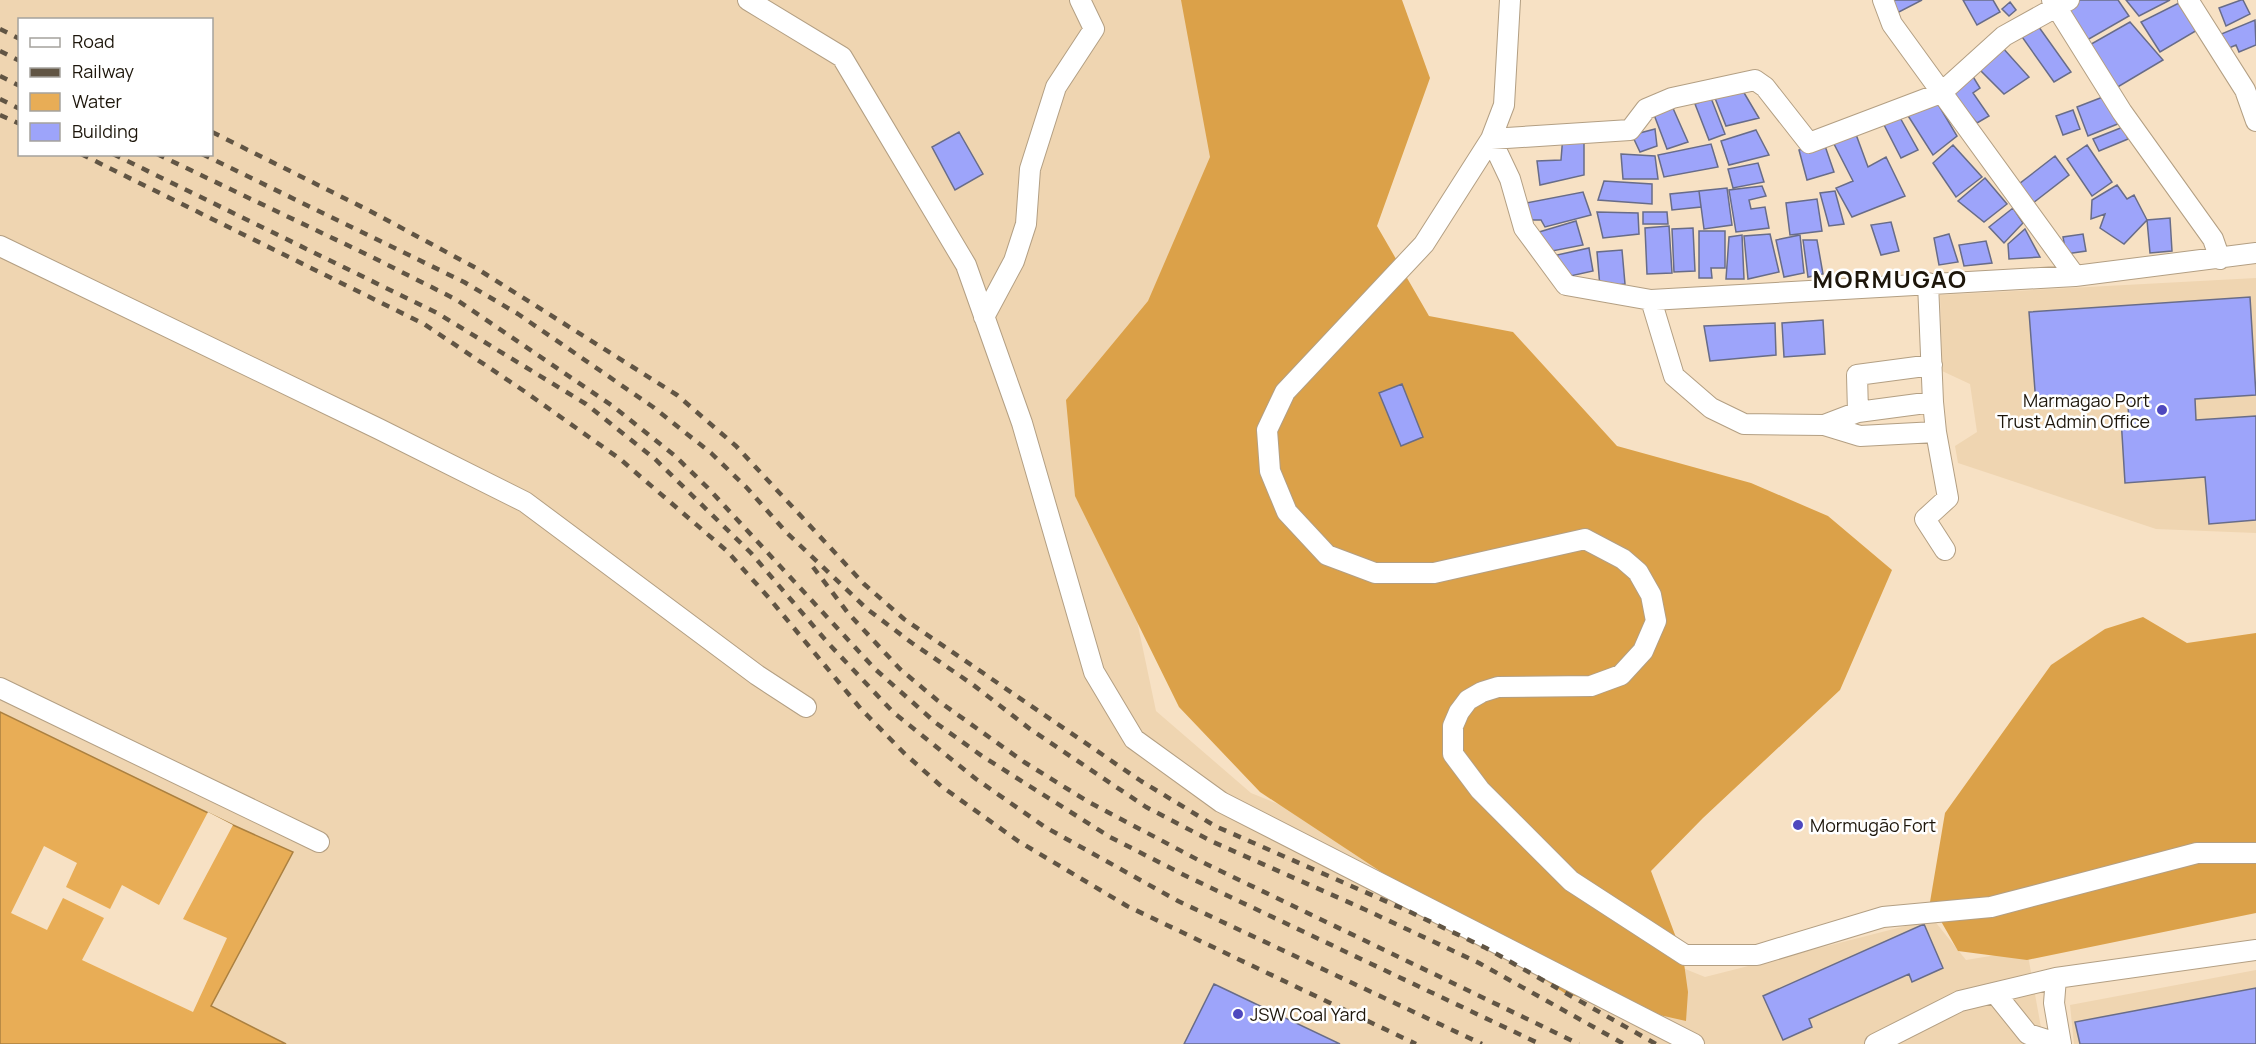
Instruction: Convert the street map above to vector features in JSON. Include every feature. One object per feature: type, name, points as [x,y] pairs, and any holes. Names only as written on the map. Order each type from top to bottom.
[{"type":"street","points":[[748,0],[842,57],[966,265],[1022,423],[1094,672],[1134,739],[1221,802],[1694,1044]]},
{"type":"street","points":[[984,317],[1014,261],[1026,225],[1030,169],[1056,87],[1094,29],[1080,0]]},
{"type":"street","points":[[1510,0],[1504,105],[1491,139],[1424,244],[1285,392],[1267,430],[1270,471],[1287,512],[1327,555],[1375,573],[1434,573],[1585,539],[1623,559],[1638,573],[1651,595],[1656,621],[1643,651],[1621,675],[1591,686],[1498,687],[1468,700],[1453,726],[1453,754],[1473,781],[1571,881],[1685,955],[1757,955],[1884,917],[1991,907],[2197,853],[2256,853]]},
{"type":"street","points":[[1883,0],[1892,24],[2075,276]]},
{"type":"street","points":[[2188,0],[2245,90],[2256,121]]},
{"type":"street","points":[[1491,139],[1630,130],[1646,109],[1672,98],[1755,80],[1765,87],[1809,143],[1941,93],[2004,36],[2058,3],[2122,112],[2213,239],[2220,259]]},
{"type":"street","points":[[1491,139],[1510,179],[1524,228],[1566,285],[1650,300],[2075,276],[2256,253]]},
{"type":"street","points":[[0,246],[525,502],[757,675],[806,707]]},
{"type":"street","points":[[1928,283],[1933,402],[1948,498],[1925,519],[1945,550]]},
{"type":"street","points":[[1650,300],[1674,375],[1711,408],[1744,424],[1824,425],[1860,436],[1936,432]]},
{"type":"street","points":[[1858,412],[1857,375],[1932,365]]},
{"type":"street","points":[[1824,425],[1858,412],[1933,402]]},
{"type":"street","points":[[0,688],[319,842]]},
{"type":"street","points":[[1875,1044],[1960,1001],[2056,978],[2256,950]]},
{"type":"street","points":[[1995,993],[2028,1034],[2061,1044],[2054,1003],[2056,978]]},
{"type":"shaded area","points":[[0,0],[1276,0],[1124,559],[1156,711],[1251,793],[1705,977],[1933,919],[1966,960],[2027,950],[2044,1044],[286,1044],[211,1006],[293,852],[0,712]]},
{"type":"shaded area","points":[[1181,0],[1402,0],[1430,78],[1377,226],[1429,316],[1513,332],[1617,446],[1751,483],[1828,516],[1892,570],[1840,690],[1703,818],[1651,871],[1683,956],[1688,992],[1686,1021],[1566,994],[1260,792],[1179,707],[1075,496],[1066,400],[1148,301],[1210,157]]},
{"type":"shaded area","points":[[2256,278],[2256,533],[2156,529],[1958,463],[1955,446],[1977,432],[1970,384],[1942,371],[1940,295]]},
{"type":"shaded area","points":[[2143,617],[2187,643],[2256,633],[2256,913],[2027,960],[1958,951],[1930,902],[1945,813],[2051,665],[2105,629]]},
{"type":"shaded area","points":[[2256,970],[2256,1044],[2074,1044],[2070,1005]]},
{"type":"water","points":[[0,712],[293,852],[211,1006],[286,1044],[0,1044]]},
{"type":"pier","points":[[208,812],[233,825],[183,919],[227,938],[193,1012],[82,960],[104,918],[63,898],[47,930],[11,913],[44,846],[77,863],[66,887],[110,909],[122,885],[159,905]]},
{"type":"building","points":[[1891,0],[1922,0],[1897,13]]},
{"type":"building","points":[[1963,0],[1993,0],[2000,12],[1977,25]]},
{"type":"building","points":[[2075,0],[2118,0],[2129,16],[2082,43],[2060,8]]},
{"type":"building","points":[[2126,0],[2170,0],[2139,16]]},
{"type":"building","points":[[2241,0],[2250,14],[2226,26],[2219,8]]},
{"type":"building","points":[[2010,2],[2016,10],[2009,16],[2002,9]]},
{"type":"building","points":[[2181,2],[2199,29],[2160,52],[2141,22]]},
{"type":"building","points":[[2255,20],[2256,45],[2239,52],[2236,45],[2222,51],[2214,37]]},
{"type":"building","points":[[2130,22],[2163,60],[2116,88],[2086,47]]},
{"type":"building","points":[[2036,23],[2071,72],[2054,82],[2020,34]]},
{"type":"building","points":[[2002,47],[2029,77],[2004,94],[1978,68]]},
{"type":"building","points":[[1972,75],[1980,88],[1973,93],[1989,116],[1977,123],[1950,91]]},
{"type":"building","points":[[1740,86],[1759,118],[1726,126],[1713,93]]},
{"type":"building","points":[[2108,95],[2120,123],[2088,136],[2077,107]]},
{"type":"building","points":[[1711,98],[1725,134],[1709,140],[1695,104]]},
{"type":"building","points":[[1935,99],[1957,136],[1933,155],[1905,111]]},
{"type":"building","points":[[1672,106],[1688,142],[1667,149],[1653,112]]},
{"type":"building","points":[[2073,110],[2080,129],[2063,135],[2056,116]]},
{"type":"building","points":[[1898,114],[1918,150],[1901,158],[1881,119]]},
{"type":"building","points":[[2123,127],[2128,139],[2099,151],[2093,139]]},
{"type":"building","points":[[1655,129],[1657,146],[1640,152],[1632,135]]},
{"type":"building","points":[[1854,129],[1868,167],[1886,157],[1905,196],[1852,217],[1836,188],[1853,181],[1832,140]]},
{"type":"building","points":[[1756,130],[1769,155],[1729,165],[1721,141]]},
{"type":"building","points":[[959,132],[983,174],[955,190],[932,147]]},
{"type":"building","points":[[1584,134],[1584,175],[1540,185],[1537,161],[1561,160],[1563,135]]},
{"type":"building","points":[[1824,143],[1834,172],[1807,180],[1799,150]]},
{"type":"building","points":[[1711,144],[1718,167],[1664,177],[1658,155]]},
{"type":"building","points":[[1953,145],[1982,177],[1956,197],[1933,163]]},
{"type":"building","points":[[2087,145],[2112,182],[2092,196],[2067,159]]},
{"type":"building","points":[[1621,154],[1655,156],[1658,179],[1623,179]]},
{"type":"building","points":[[2055,156],[2069,175],[2033,203],[2019,184]]},
{"type":"building","points":[[1758,163],[1764,182],[1733,188],[1728,169]]},
{"type":"building","points":[[1985,178],[2007,204],[1984,222],[1958,201]]},
{"type":"building","points":[[1604,181],[1652,184],[1652,204],[1598,200]]},
{"type":"building","points":[[2117,185],[2127,199],[2134,195],[2147,220],[2124,244],[2100,228],[2105,214],[2091,219],[2092,200]]},
{"type":"building","points":[[1762,186],[1766,196],[1749,200],[1751,209],[1765,207],[1769,228],[1736,232],[1729,190]]},
{"type":"building","points":[[1727,188],[1732,225],[1704,229],[1699,191]]},
{"type":"building","points":[[1699,191],[1701,207],[1672,210],[1670,194]]},
{"type":"building","points":[[1835,191],[1844,224],[1829,226],[1820,193]]},
{"type":"building","points":[[1583,192],[1591,215],[1545,227],[1541,220],[1530,220],[1526,203]]},
{"type":"building","points":[[1817,199],[1822,231],[1790,235],[1786,203]]},
{"type":"building","points":[[2013,208],[2023,223],[2004,243],[1989,227]]},
{"type":"building","points":[[1597,212],[1638,213],[1639,234],[1603,238]]},
{"type":"building","points":[[1643,212],[1667,212],[1668,224],[1643,224]]},
{"type":"building","points":[[2170,218],[2172,251],[2150,253],[2147,220]]},
{"type":"building","points":[[1576,221],[1583,245],[1547,252],[1539,232]]},
{"type":"building","points":[[1891,222],[1899,251],[1881,255],[1871,225]]},
{"type":"building","points":[[1669,226],[1672,273],[1647,274],[1645,228]]},
{"type":"building","points":[[1693,228],[1695,271],[1674,272],[1672,229]]},
{"type":"building","points":[[2025,229],[2040,257],[2009,259],[2008,244]]},
{"type":"building","points":[[1699,231],[1725,231],[1725,268],[1711,268],[1712,278],[1699,278]]},
{"type":"building","points":[[1770,234],[1779,272],[1748,279],[1744,236]]},
{"type":"building","points":[[1949,234],[1958,262],[1939,265],[1934,238]]},
{"type":"building","points":[[2083,234],[2086,251],[2066,254],[2063,237]]},
{"type":"building","points":[[1742,235],[1744,279],[1726,279],[1729,237]]},
{"type":"building","points":[[1800,235],[1804,273],[1784,277],[1776,240]]},
{"type":"building","points":[[1803,240],[1817,240],[1823,274],[1808,277]]},
{"type":"building","points":[[1986,241],[1992,263],[1964,266],[1959,245]]},
{"type":"building","points":[[1589,248],[1593,271],[1566,277],[1557,255]]},
{"type":"building","points":[[1622,250],[1625,284],[1600,287],[1597,252]]},
{"type":"building","name":"Marmagao Port Trust Admin Office","points":[[2250,297],[2256,395],[2195,399],[2196,420],[2256,416],[2256,520],[2209,524],[2205,477],[2125,483],[2121,418],[2129,418],[2127,397],[2036,404],[2029,312]]},
{"type":"building","points":[[1823,320],[1825,354],[1784,357],[1782,323]]},
{"type":"building","points":[[1775,323],[1776,355],[1710,361],[1704,326]]},
{"type":"building","points":[[1402,384],[1423,437],[1401,446],[1379,393]]},
{"type":"building","points":[[1924,924],[1943,968],[1912,982],[1909,974],[1809,1019],[1812,1027],[1783,1040],[1763,996]]},
{"type":"building","name":"JSW Coal Yard","points":[[1214,984],[1340,1044],[1184,1044]]},
{"type":"building","points":[[2256,988],[2256,1044],[2080,1044],[2075,1022]]},
{"type":"railway","points":[[0,29],[18,38]]},
{"type":"railway","points":[[0,51],[18,60]]},
{"type":"railway","points":[[0,76],[18,85]]},
{"type":"railway","points":[[0,99],[18,108]]},
{"type":"railway","points":[[0,115],[18,123]]},
{"type":"railway","points":[[213,132],[370,211],[476,268],[677,395],[736,446],[864,584],[904,619],[1141,781],[1215,826],[1486,948],[1656,1044]]},
{"type":"railway","points":[[85,156],[424,324],[620,459],[727,551],[861,709],[904,753],[941,786],[1018,841],[1127,906],[1416,1044]]},
{"type":"railway","points":[[117,156],[437,313],[586,404],[655,459],[751,553],[828,643],[893,712],[976,779],[1045,827],[1178,901],[1482,1044]]},
{"type":"railway","points":[[161,156],[457,300],[614,407],[674,455],[708,488],[875,669],[936,723],[982,756],[1110,837],[1184,875],[1540,1044]]},
{"type":"railway","points":[[206,156],[464,282],[518,314],[653,407],[711,453],[747,488],[787,533],[867,609],[972,684],[1030,729],[1146,807],[1213,842],[1479,963],[1624,1044]]},
{"type":"railway","points":[[813,567],[848,613],[900,669],[937,700],[1024,762],[1087,801],[1202,862],[1579,1044]]},
{"type":"place","name":"Marmagao Port Trust Admin Office","points":[[2162,410]]},
{"type":"place","name":"Mormugão Fort","points":[[1798,825]]},
{"type":"place","name":"JSW Coal Yard","points":[[1238,1014]]},
{"type":"district","name":"MORMUGAO","points":[[1890,278]]}]
